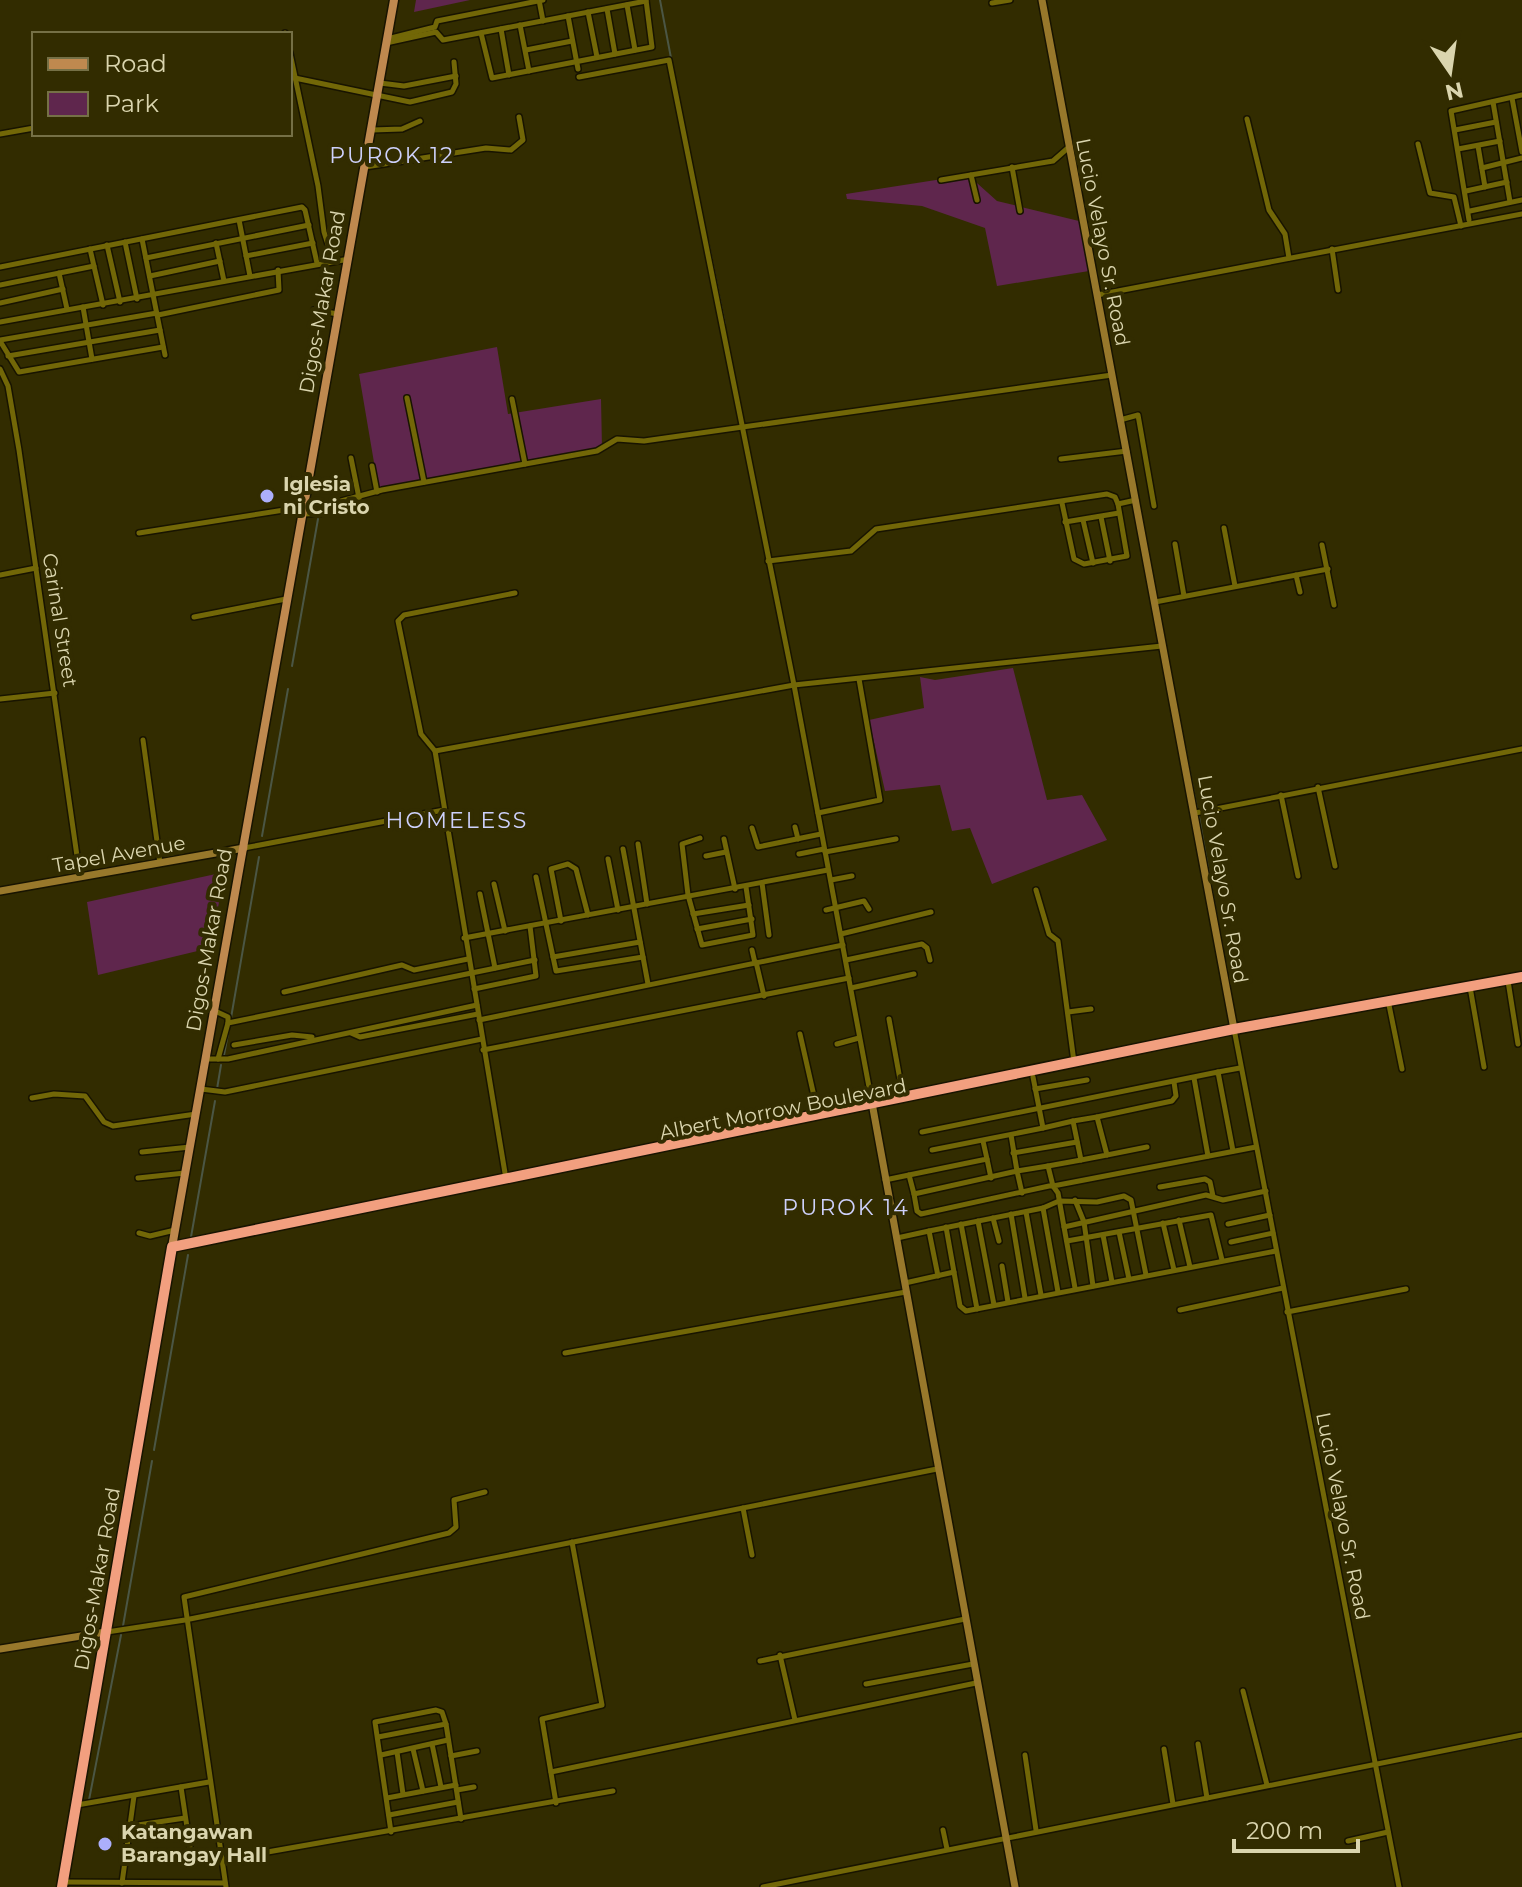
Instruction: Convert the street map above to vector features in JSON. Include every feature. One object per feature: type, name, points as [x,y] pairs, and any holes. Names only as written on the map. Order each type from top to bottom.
[{"type":"highway","name":"Albert Morrow Boulevard","points":[[172,1250],[814,1115],[873,1106],[903,1097],[1522,977]]},
{"type":"highway","name":"Albert Morrow Boulevard","points":[[507,1180],[1033,1077],[1234,1032],[1389,1005],[1400,1000]]},
{"type":"highway","name":"Digos-Makar Road","points":[[62,1884],[172,1250]]},
{"type":"main road","name":"Digos-Makar Road","points":[[172,1250],[394,0]]},
{"type":"street","points":[[435,30],[437,21],[540,0],[543,21]]},
{"type":"street","points":[[992,3],[1010,0]]},
{"type":"street","name":"Lucio Velayo Sr. Road","points":[[1042,0],[1234,1032],[1399,1887]]},
{"type":"street","points":[[435,30],[443,40],[646,1],[653,46],[490,77],[481,33]]},
{"type":"street","points":[[627,5],[635,50]]},
{"type":"street","points":[[607,9],[615,54]]},
{"type":"street","points":[[588,12],[597,57]]},
{"type":"street","points":[[568,16],[578,69]]},
{"type":"street","points":[[520,25],[529,71]]},
{"type":"street","points":[[501,29],[509,75]]},
{"type":"street","points":[[386,41],[435,30]]},
{"type":"street","points":[[526,50],[572,41]]},
{"type":"street","points":[[579,77],[669,60],[831,880],[1003,1837],[1015,1887]]},
{"type":"street","points":[[333,260],[322,224],[293,77],[410,102],[446,95],[455,88],[454,62]]},
{"type":"street","points":[[380,83],[404,86],[456,76]]},
{"type":"street","points":[[1469,220],[1470,211],[1451,111],[1522,95]]},
{"type":"street","points":[[1482,168],[1522,155],[1519,115],[1512,98]]},
{"type":"street","points":[[1493,102],[1510,202]]},
{"type":"street","points":[[365,167],[486,148],[511,150],[523,140],[519,117]]},
{"type":"street","points":[[1247,119],[1269,210],[1285,234],[1289,258]]},
{"type":"street","points":[[372,130],[402,129],[420,121]]},
{"type":"street","points":[[1455,130],[1496,122]]},
{"type":"street","points":[[0,134],[32,128]]},
{"type":"street","points":[[1458,149],[1500,141]]},
{"type":"street","points":[[1418,144],[1430,193],[1454,197],[1461,226]]},
{"type":"street","points":[[1478,146],[1485,187]]},
{"type":"street","points":[[941,180],[1053,161],[1069,147]]},
{"type":"street","points":[[1012,167],[1020,211]]},
{"type":"street","points":[[971,175],[977,200]]},
{"type":"street","points":[[1466,191],[1507,182]]},
{"type":"street","points":[[1470,211],[1522,200]]},
{"type":"street","points":[[0,267],[303,207],[317,263]]},
{"type":"street","points":[[1097,296],[1522,214]]},
{"type":"street","points":[[239,220],[250,276]]},
{"type":"street","points":[[146,258],[309,225]]},
{"type":"street","points":[[142,239],[165,355]]},
{"type":"street","points":[[125,242],[137,299]]},
{"type":"street","points":[[216,243],[224,281]]},
{"type":"street","points":[[246,256],[313,243]]},
{"type":"street","points":[[107,245],[120,302]]},
{"type":"street","points":[[90,249],[103,305]]},
{"type":"street","points":[[1332,249],[1338,290]]},
{"type":"street","points":[[0,322],[349,259]]},
{"type":"street","points":[[150,276],[220,261]]},
{"type":"street","points":[[0,285],[94,266]]},
{"type":"street","points":[[163,347],[17,372],[0,341],[279,290],[278,270]]},
{"type":"street","points":[[59,273],[67,309]]},
{"type":"street","points":[[0,303],[63,289]]},
{"type":"street","points":[[83,307],[92,359]]},
{"type":"street","points":[[314,310],[339,314]]},
{"type":"street","points":[[8,356],[160,330]]},
{"type":"street","points":[[43,368],[45,376]]},
{"type":"street","name":"Carinal Street","points":[[0,369],[8,386],[81,877]]},
{"type":"street","points":[[139,533],[303,510],[331,513],[337,503],[377,492],[597,451],[617,439],[644,441],[1112,375]]},
{"type":"street","points":[[0,387],[8,386]]},
{"type":"street","points":[[407,398],[424,482]]},
{"type":"street","points":[[512,399],[525,464]]},
{"type":"street","points":[[1120,420],[1138,415],[1154,506]]},
{"type":"street","points":[[1061,459],[1127,451]]},
{"type":"street","points":[[351,458],[359,498]]},
{"type":"street","points":[[372,466],[377,492]]},
{"type":"street","points":[[768,561],[851,551],[876,529],[1107,494],[1115,497],[1118,504],[1127,556],[1079,564],[1074,559],[1062,503]]},
{"type":"street","points":[[1118,504],[1136,500]]},
{"type":"street","points":[[1065,522],[1119,513]]},
{"type":"street","points":[[1101,517],[1110,561]]},
{"type":"street","points":[[1083,520],[1093,563]]},
{"type":"street","points":[[1224,528],[1235,586]]},
{"type":"street","points":[[1175,544],[1184,596]]},
{"type":"street","points":[[1322,545],[1334,605]]},
{"type":"street","points":[[0,575],[36,568]]},
{"type":"street","points":[[1155,602],[1328,569]]},
{"type":"street","points":[[1296,575],[1300,592]]},
{"type":"street","points":[[507,1180],[435,751],[421,734],[398,618],[515,593]]},
{"type":"street","points":[[194,617],[287,599]]},
{"type":"street","points":[[435,751],[794,685],[1164,646]]},
{"type":"street","points":[[818,813],[880,800],[859,679]]},
{"type":"street","points":[[0,699],[55,693]]},
{"type":"street","points":[[143,740],[160,864]]},
{"type":"street","points":[[1195,813],[1522,749]]},
{"type":"street","points":[[1318,787],[1335,866]]},
{"type":"street","points":[[1281,795],[1298,876]]},
{"type":"street","points":[[244,848],[444,810]]},
{"type":"street","points":[[795,827],[798,839]]},
{"type":"street","points":[[752,828],[757,847],[821,834]]},
{"type":"street","points":[[700,838],[682,844],[688,895],[703,945],[753,935],[746,887]]},
{"type":"street","points":[[724,839],[735,889]]},
{"type":"street","points":[[799,854],[896,839]]},
{"type":"street","points":[[638,844],[647,904]]},
{"type":"street","name":"Tapel Avenue","points":[[0,891],[244,848]]},
{"type":"street","points":[[623,849],[648,984]]},
{"type":"street","points":[[706,856],[726,852]]},
{"type":"street","points":[[608,859],[618,910]]},
{"type":"street","points":[[561,921],[551,868],[568,864],[576,869],[588,915]]},
{"type":"street","points":[[464,938],[828,870]]},
{"type":"street","points":[[831,880],[852,876]]},
{"type":"street","points":[[536,877],[558,972],[643,957]]},
{"type":"street","points":[[762,883],[769,935]]},
{"type":"street","points":[[494,884],[505,931]]},
{"type":"street","points":[[1036,890],[1049,934],[1058,941],[1074,1063]]},
{"type":"street","points":[[480,894],[495,968]]},
{"type":"street","points":[[826,910],[864,901],[869,909]]},
{"type":"street","points":[[693,914],[749,905]]},
{"type":"street","points":[[841,934],[931,912]]},
{"type":"street","points":[[697,929],[752,919]]},
{"type":"street","points":[[474,989],[534,978],[530,926]]},
{"type":"street","points":[[553,957],[640,942]]},
{"type":"street","points":[[846,960],[922,944],[927,948],[930,960]]},
{"type":"street","points":[[350,1033],[363,1036],[479,1017],[843,945]]},
{"type":"street","points":[[752,950],[764,996]]},
{"type":"street","points":[[284,992],[402,965],[414,970],[468,959]]},
{"type":"street","points":[[228,1023],[535,960]]},
{"type":"street","points":[[851,988],[914,974]]},
{"type":"street","points":[[483,1050],[849,978]]},
{"type":"street","points":[[1507,980],[1518,1044]]},
{"type":"street","points":[[1470,987],[1484,1067]]},
{"type":"street","points":[[207,1059],[350,1033],[477,1005]]},
{"type":"street","points":[[1389,1005],[1402,1069]]},
{"type":"street","points":[[1068,1012],[1091,1009]]},
{"type":"street","points":[[215,1011],[228,1017],[218,1059]]},
{"type":"street","points":[[889,1019],[903,1097]]},
{"type":"street","points":[[800,1034],[814,1096],[814,1115]]},
{"type":"street","points":[[234,1045],[292,1035],[317,1038]]},
{"type":"street","points":[[292,1035],[295,1044]]},
{"type":"street","points":[[837,1044],[859,1038]]},
{"type":"street","points":[[201,1089],[225,1092],[482,1039]]},
{"type":"street","points":[[210,1043],[222,1044]]},
{"type":"street","points":[[922,1132],[1241,1067]]},
{"type":"street","points":[[1218,1072],[1233,1151]]},
{"type":"street","points":[[1033,1077],[1043,1128]]},
{"type":"street","points":[[1194,1077],[1208,1156]]},
{"type":"street","points":[[1035,1089],[1087,1080]]},
{"type":"street","points":[[932,1150],[1172,1101],[1176,1096],[1174,1082]]},
{"type":"street","points":[[32,1098],[54,1094],[85,1096],[104,1122],[113,1126],[197,1114]]},
{"type":"street","points":[[1097,1117],[1107,1155]]},
{"type":"street","points":[[1073,1121],[1081,1160]]},
{"type":"street","points":[[1011,1135],[1022,1193]]},
{"type":"street","points":[[983,1141],[991,1178]]},
{"type":"street","points":[[1013,1153],[1077,1142]]},
{"type":"street","points":[[142,1152],[191,1147]]},
{"type":"street","points":[[914,1194],[1147,1147]]},
{"type":"street","points":[[909,1175],[917,1211],[921,1214],[1257,1147]]},
{"type":"street","points":[[885,1180],[987,1159]]},
{"type":"street","points":[[1048,1166],[1059,1201],[1075,1288]]},
{"type":"street","points":[[138,1178],[186,1173]]},
{"type":"street","points":[[1160,1187],[1205,1179],[1210,1182],[1213,1196]]},
{"type":"street","points":[[1064,1227],[1213,1196],[1223,1200],[1266,1191]]},
{"type":"street","points":[[897,1238],[1026,1212],[1059,1201],[1097,1202],[1126,1196],[1133,1212],[1146,1276]]},
{"type":"street","points":[[1075,1200],[1084,1222],[1093,1286]]},
{"type":"street","points":[[1043,1208],[1058,1292]]},
{"type":"street","points":[[1026,1212],[1041,1295]]},
{"type":"street","points":[[1011,1214],[1025,1298]]},
{"type":"street","points":[[1067,1241],[1212,1215],[1222,1260]]},
{"type":"street","points":[[1228,1224],[1270,1215]]},
{"type":"street","points":[[993,1218],[999,1241]]},
{"type":"street","points":[[1179,1220],[1190,1267]]},
{"type":"street","points":[[978,1221],[994,1305]]},
{"type":"street","points":[[1163,1223],[1174,1270]]},
{"type":"street","points":[[961,1224],[977,1309]]},
{"type":"street","points":[[946,1227],[962,1309],[977,1309],[1276,1251]]},
{"type":"street","points":[[139,1233],[150,1236],[176,1230]]},
{"type":"street","points":[[929,1231],[938,1276]]},
{"type":"street","points":[[1119,1232],[1129,1279]]},
{"type":"street","points":[[1231,1242],[1273,1233]]},
{"type":"street","points":[[1103,1235],[1112,1282]]},
{"type":"street","points":[[1002,1266],[1008,1302]]},
{"type":"street","points":[[905,1283],[954,1272]]},
{"type":"street","points":[[1180,1310],[1283,1288]]},
{"type":"street","points":[[1287,1312],[1406,1289]]},
{"type":"street","points":[[565,1353],[906,1292]]},
{"type":"street","points":[[0,1649],[185,1620],[937,1469]]},
{"type":"street","points":[[62,1884],[226,1885],[182,1599],[186,1595],[449,1533],[456,1527],[454,1500],[485,1492]]},
{"type":"street","points":[[743,1508],[752,1555]]},
{"type":"street","points":[[556,1803],[542,1719],[602,1705],[572,1542]]},
{"type":"street","points":[[760,1661],[965,1619]]},
{"type":"street","points":[[780,1655],[795,1720]]},
{"type":"street","points":[[866,1684],[973,1664]]},
{"type":"street","points":[[551,1772],[976,1683]]},
{"type":"street","points":[[1243,1691],[1267,1785]]},
{"type":"street","points":[[391,1832],[374,1724],[436,1710],[442,1712],[446,1724],[461,1819]]},
{"type":"street","points":[[378,1737],[446,1724]]},
{"type":"street","points":[[763,1887],[1522,1735]]},
{"type":"street","points":[[381,1755],[448,1740]]},
{"type":"street","points":[[432,1744],[441,1787]]},
{"type":"street","points":[[1198,1744],[1207,1798]]},
{"type":"street","points":[[413,1748],[423,1791]]},
{"type":"street","points":[[1164,1749],[1173,1804]]},
{"type":"street","points":[[451,1756],[477,1751]]},
{"type":"street","points":[[397,1752],[403,1794]]},
{"type":"street","points":[[1025,1755],[1036,1830]]},
{"type":"street","points":[[76,1805],[209,1782]]},
{"type":"street","points":[[181,1787],[191,1854]]},
{"type":"street","points":[[387,1798],[441,1787],[474,1787]]},
{"type":"street","points":[[126,1853],[222,1857],[391,1832],[613,1791]]},
{"type":"street","points":[[122,1883],[134,1796]]},
{"type":"street","points":[[389,1815],[458,1802]]},
{"type":"street","points":[[131,1826],[185,1818]]},
{"type":"street","points":[[943,1830],[947,1849]]},
{"type":"street","points":[[1348,1841],[1388,1832]]},
{"type":"green space","points":[[416,0],[470,0],[414,12]]},
{"type":"green space","points":[[968,175],[997,201],[1079,221],[1089,271],[997,286],[985,228],[922,206],[847,199],[846,194]]},
{"type":"green space","points":[[497,347],[508,414],[601,399],[602,448],[379,492],[359,374]]},
{"type":"green space","points":[[1013,668],[1047,800],[1082,795],[1107,840],[992,884],[970,828],[952,831],[940,785],[885,791],[869,720],[924,708],[920,677],[935,680]]},
{"type":"green space","points":[[225,872],[210,948],[98,975],[87,902]]},
{"type":"waterway","points":[[660,0],[671,58]]},
{"type":"waterway","points":[[708,241],[725,325]]},
{"type":"waterway","points":[[292,666],[318,519]]},
{"type":"waterway","points":[[262,836],[288,689]]},
{"type":"waterway","points":[[1185,747],[1197,809]]},
{"type":"waterway","points":[[1199,817],[1218,924]]},
{"type":"waterway","points":[[231,1018],[259,857]]},
{"type":"waterway","points":[[224,1055],[229,1028]]},
{"type":"waterway","points":[[217,1089],[221,1065]]},
{"type":"waterway","points":[[191,1237],[215,1101]]},
{"type":"waterway","points":[[154,1450],[188,1255]]},
{"type":"waterway","points":[[123,1626],[152,1461]]},
{"type":"waterway","points":[[89,1800],[121,1635]]},
{"type":"waterway","points":[[1449,1752],[1522,1738]]},
{"type":"place","name":"Iglesia ni Cristo","points":[[267,496]]},
{"type":"place","name":"Katangawan Barangay Hall","points":[[105,1844]]},
{"type":"district","name":"PUROK 12","points":[[392,155]]},
{"type":"district","name":"HOMELESS","points":[[457,820]]},
{"type":"district","name":"PUROK 14","points":[[846,1207]]}]
